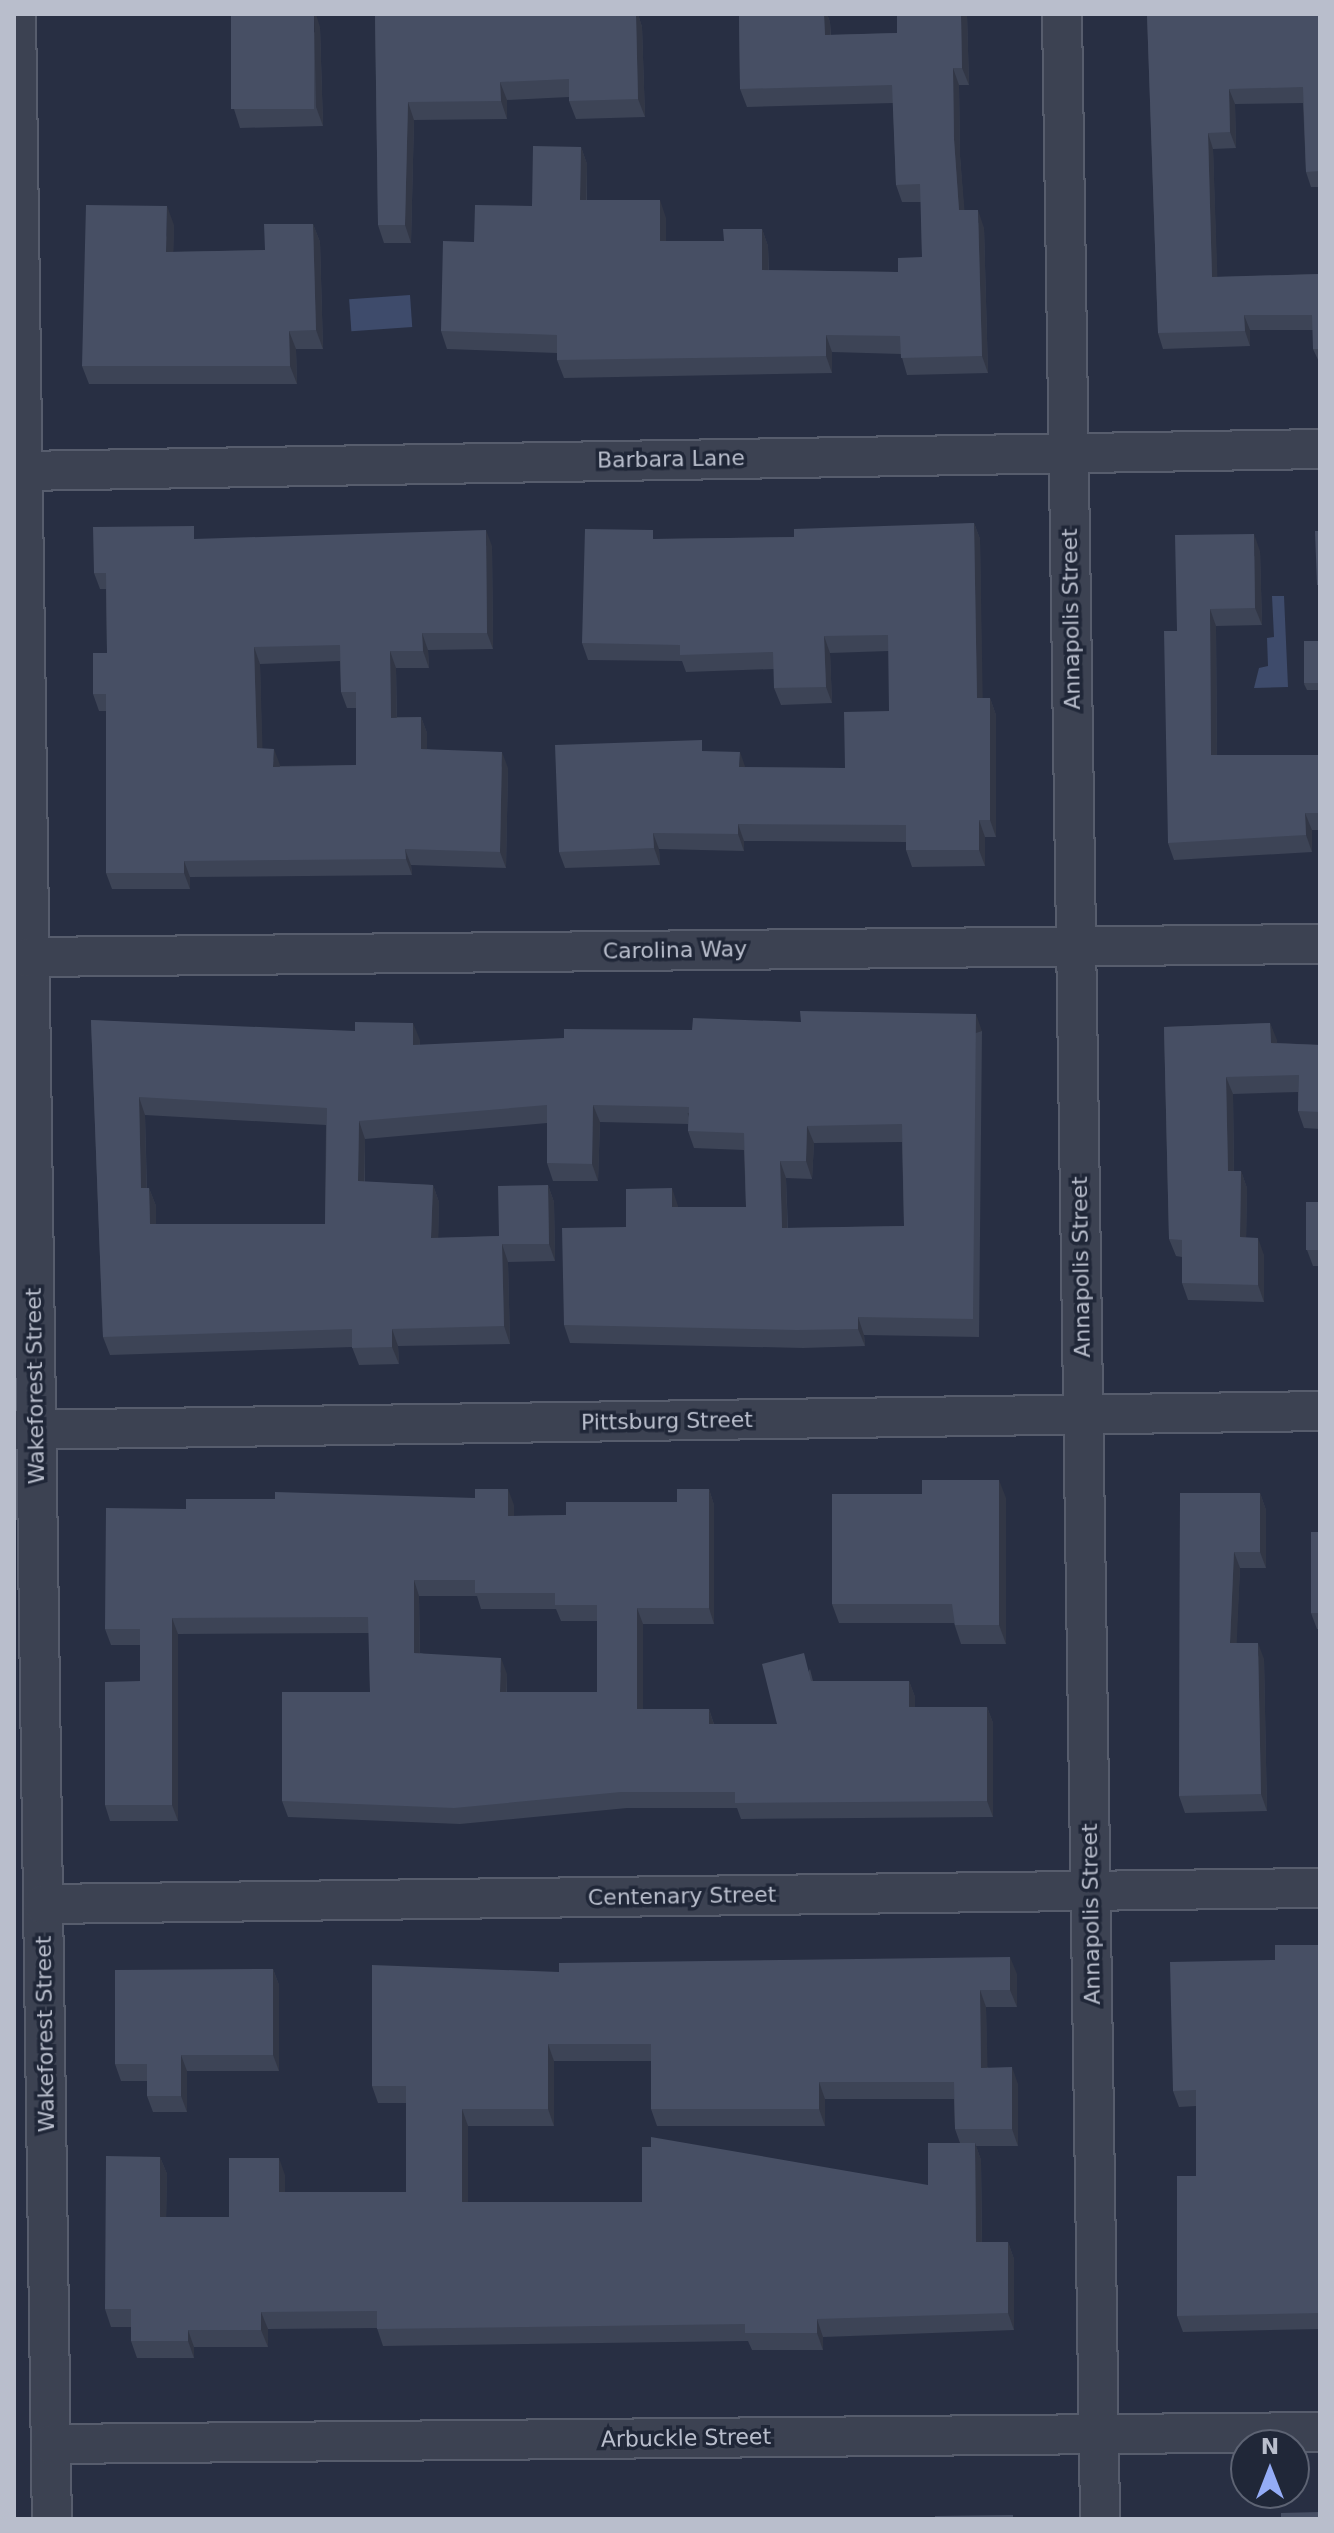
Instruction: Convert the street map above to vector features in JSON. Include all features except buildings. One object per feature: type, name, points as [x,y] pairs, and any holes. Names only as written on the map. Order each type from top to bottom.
[{"type":"street","name":"Wakeforest Street","points":[[16,14],[29,957],[25,1430],[43,1904],[52,2519]]},
{"type":"street","name":"Annapolis Street","points":[[1062,14],[1100,2519]]},
{"type":"street","name":"Barbara Lane","points":[[22,471],[1320,449]]},
{"type":"street","name":"Carolina Way","points":[[29,957],[1320,944]]},
{"type":"street","name":"Pittsburg Street","points":[[25,1430],[1320,1411]]},
{"type":"street","name":"Centenary Street","points":[[43,1904],[1320,1888]]},
{"type":"street","name":"Arbuckle Street","points":[[51,2444],[1320,2432]]},
{"type":"water","points":[[410,295],[412,327],[351,331],[349,299]]},
{"type":"water","points":[[1272,596],[1284,596],[1288,687],[1254,688],[1259,668],[1268,666],[1267,638],[1274,637]]}]
